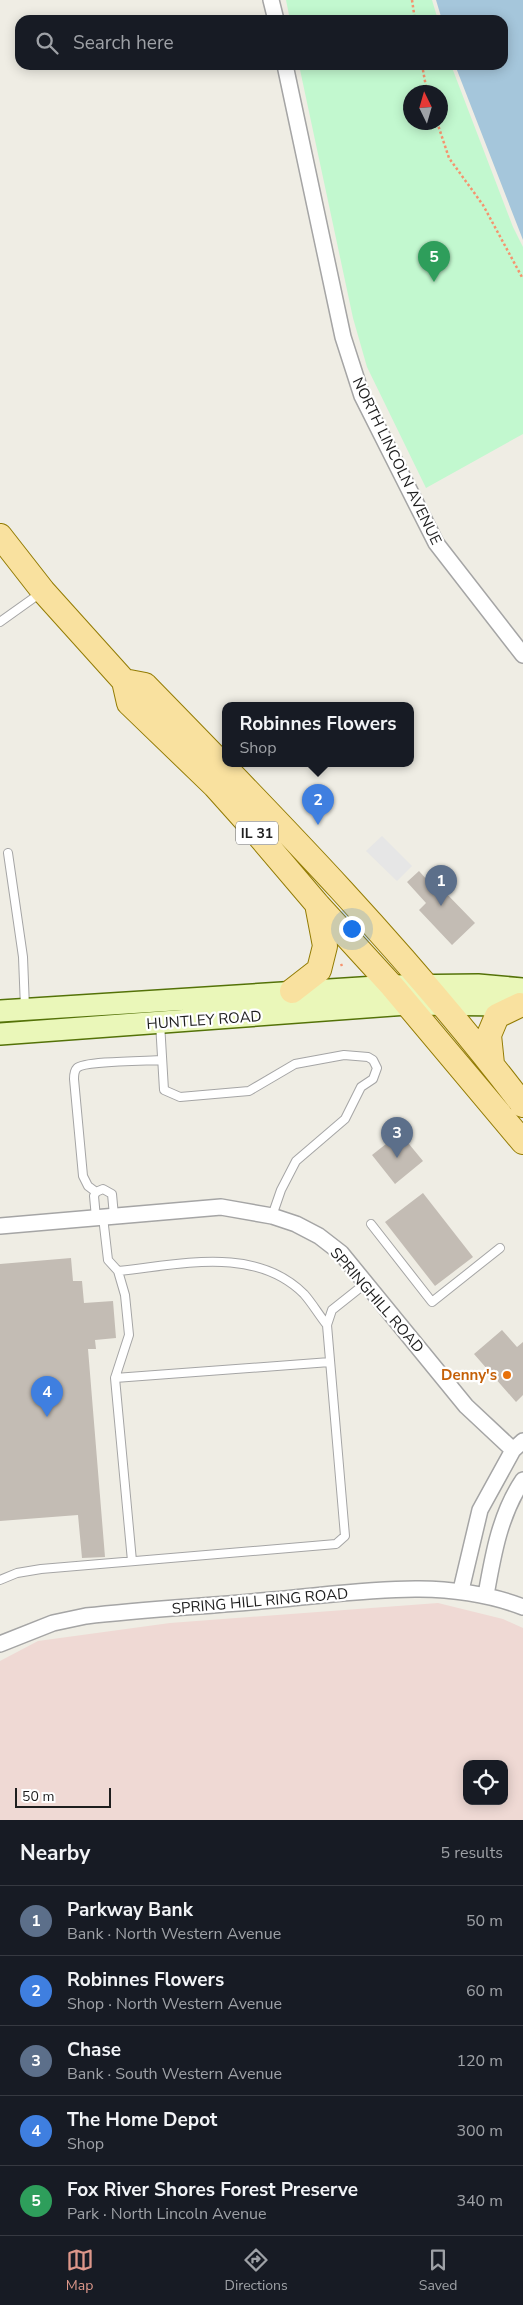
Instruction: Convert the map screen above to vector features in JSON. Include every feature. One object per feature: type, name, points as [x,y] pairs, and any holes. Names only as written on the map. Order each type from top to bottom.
[{"type":"main road","name":"IL 31","points":[[0,536],[44,591],[124,681],[129,703],[215,786],[317,904],[392,986],[523,1142]]},
{"type":"main road","points":[[124,681],[145,685],[222,765]]},
{"type":"main road","points":[[224,767],[329,878],[433,994],[492,1064],[523,1105]]},
{"type":"main road","points":[[292,991],[319,970],[325,946],[317,904]]},
{"type":"main road","points":[[492,1064],[489,1035],[497,1016],[522,1000]]},
{"type":"street","points":[[271,0],[275,15]]},
{"type":"street","name":"NORTH LINCOLN AVENUE","points":[[286,70],[343,337],[362,396],[436,543],[523,655]]},
{"type":"street","name":"HUNTLEY ROAD","points":[[0,1011],[392,986],[433,994]]},
{"type":"street","points":[[433,994],[478,986],[522,1000]]},
{"type":"street","name":"HUNTLEY ROAD","points":[[0,1034],[407,1004],[433,994]]},
{"type":"street","name":"SPRINGHILL ROAD","points":[[0,1226],[221,1207],[272,1216],[296,1224],[319,1236],[341,1253],[466,1406],[518,1445]]},
{"type":"street","points":[[461,1590],[480,1510],[518,1445]]},
{"type":"street","points":[[486,1595],[494,1551],[505,1515],[523,1480]]},
{"type":"street","name":"SPRING HILL RING ROAD","points":[[0,1644],[53,1623],[95,1615],[406,1589],[461,1590],[486,1595],[523,1607]]},
{"type":"lane","points":[[0,622],[44,591]]},
{"type":"lane","points":[[8,853],[23,958],[25,1010]]},
{"type":"lane","points":[[160,1023],[164,1090],[180,1097],[249,1091],[295,1064],[344,1055],[368,1056],[373,1060],[377,1068],[373,1078],[361,1087],[345,1119],[296,1161],[281,1190],[272,1216]]},
{"type":"lane","points":[[96,1192],[88,1186],[83,1176],[74,1079],[75,1070],[79,1066],[94,1064],[162,1060]]},
{"type":"lane","points":[[96,1192],[103,1189],[111,1192],[104,1217]]},
{"type":"lane","points":[[96,1192],[94,1196],[104,1217],[108,1260],[118,1271],[125,1295],[129,1335],[115,1378],[132,1561]]},
{"type":"lane","points":[[371,1224],[432,1302],[500,1248]]},
{"type":"lane","points":[[118,1271],[222,1262],[243,1262],[263,1268],[285,1279],[304,1294],[327,1325]]},
{"type":"lane","points":[[0,1580],[17,1573],[41,1569],[336,1544],[344,1536],[327,1325],[332,1310],[366,1283]]},
{"type":"lane","points":[[115,1378],[330,1362]]},
{"type":"path","points":[[412,0],[414,15]]},
{"type":"path","points":[[423,70],[426,85]]},
{"type":"path","points":[[440,130],[449,158],[483,205],[523,279]]},
{"type":"path","points":[[338,960],[342,965],[351,963]]},
{"type":"shaded area","points":[[382,836],[412,866],[397,881],[366,851]]},
{"type":"shaded area","points":[[438,1603],[503,1619],[523,1628],[523,1820],[0,1820],[0,1661],[38,1641],[170,1623]]},
{"type":"green space","points":[[286,0],[432,0],[436,15],[289,15]]},
{"type":"green space","points":[[300,70],[453,70],[513,227],[523,247],[523,434],[426,488],[367,367],[353,318]]},
{"type":"water","points":[[436,0],[523,0],[523,240],[457,70],[508,70],[508,15],[440,15]]},
{"type":"building","points":[[419,871],[438,892],[442,889],[475,923],[452,945],[419,910],[426,903],[407,882]]},
{"type":"building","points":[[400,1133],[423,1161],[395,1184],[372,1155]]},
{"type":"building","points":[[423,1193],[473,1257],[435,1286],[385,1222]]},
{"type":"building","points":[[71,1258],[73,1281],[82,1281],[84,1303],[113,1301],[116,1338],[95,1340],[96,1349],[88,1349],[105,1557],[82,1558],[78,1515],[0,1521],[0,1264]]},
{"type":"building","name":"Denny's","points":[[502,1330],[517,1347],[523,1342],[523,1395],[516,1402],[474,1354]]},
{"type":"place","name":"Fox River Shores Forest Preserve","points":[[434,282]]},
{"type":"place","name":"Robinnes Flowers","points":[[318,825]]},
{"type":"place","name":"Parkway Bank","points":[[441,906]]},
{"type":"place","name":"Chase","points":[[397,1158]]},
{"type":"place","name":"Denny's","points":[[507,1375]]},
{"type":"place","name":"The Home Depot","points":[[47,1417]]}]
